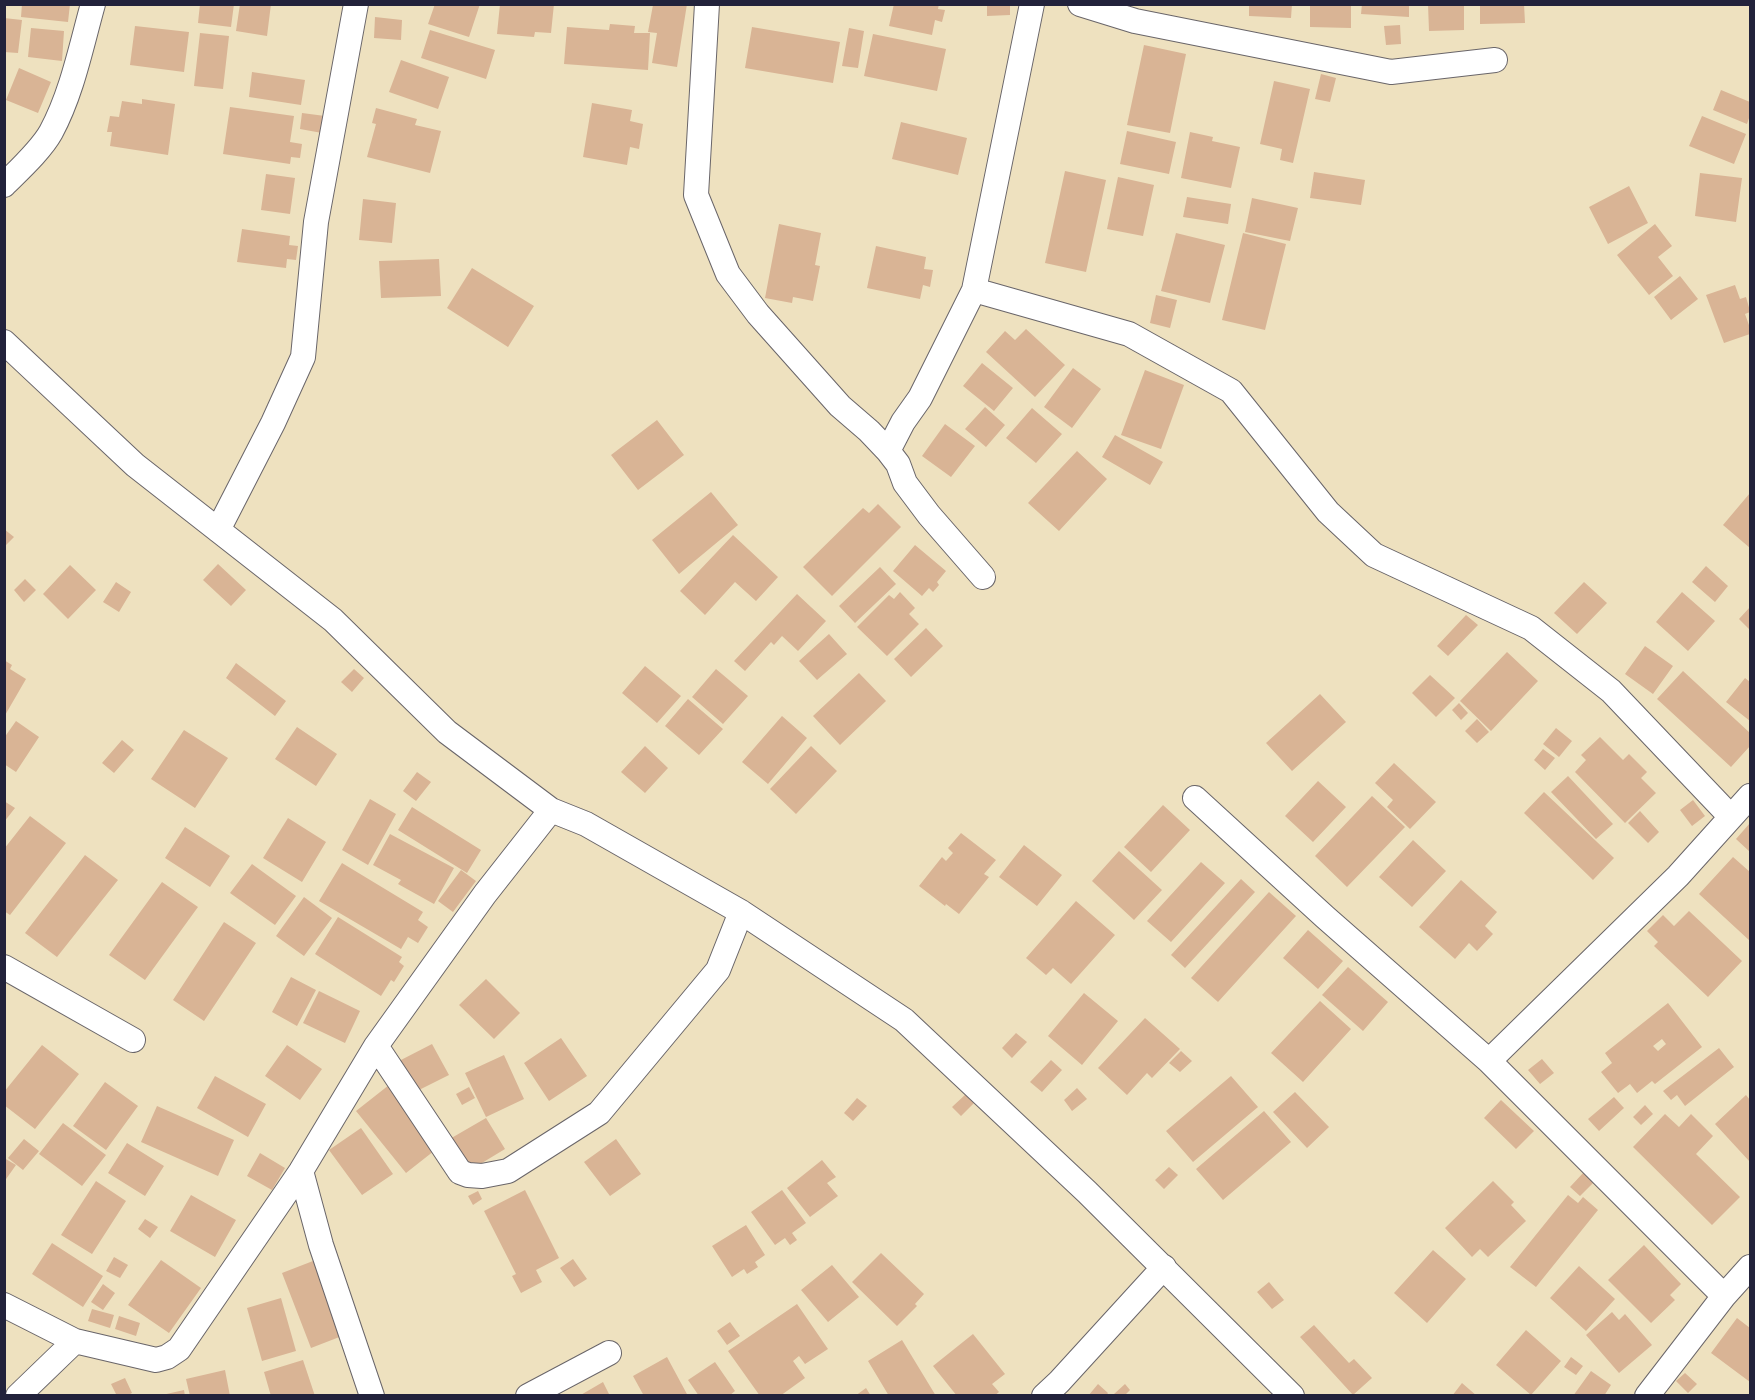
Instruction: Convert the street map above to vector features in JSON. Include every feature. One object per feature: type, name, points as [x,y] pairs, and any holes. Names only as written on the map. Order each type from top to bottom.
[{"type":"street","points":[[4,184],[25,164],[50,134],[71,85],[93,4]]},
{"type":"street","points":[[218,531],[273,423],[303,357],[316,222],[356,4]]},
{"type":"street","points":[[706,4],[696,195],[728,274],[758,314],[840,406],[869,431],[888,452],[898,464],[905,483],[928,515],[983,578]]},
{"type":"street","points":[[888,452],[903,422],[920,398],[974,290],[1032,4]]},
{"type":"street","points":[[1080,4],[1135,21],[1391,72],[1495,60]]},
{"type":"street","points":[[974,290],[1129,334],[1231,392],[1328,512],[1374,555],[1531,628],[1611,691],[1731,817]]},
{"type":"street","points":[[4,342],[135,465],[333,620],[447,732],[551,810],[586,824],[741,912],[904,1020],[1164,1267],[1292,1395]]},
{"type":"street","points":[[1489,1061],[1678,876],[1750,796]]},
{"type":"street","points":[[1195,798],[1325,917],[1489,1061],[1724,1296]]},
{"type":"street","points":[[4,1305],[75,1341],[156,1360],[167,1357],[179,1349],[301,1171],[376,1046],[485,894],[551,810]]},
{"type":"street","points":[[376,1046],[460,1172],[482,1176],[508,1170],[599,1113],[718,970],[741,912]]},
{"type":"street","points":[[4,967],[133,1040]]},
{"type":"street","points":[[301,1171],[321,1245],[372,1395]]},
{"type":"street","points":[[1044,1395],[1059,1382],[1164,1267]]},
{"type":"street","points":[[1647,1395],[1724,1296],[1750,1267]]},
{"type":"street","points":[[18,1395],[75,1341]]},
{"type":"street","points":[[528,1395],[609,1353]]},
{"type":"building","points":[[22,4],[70,4],[68,22],[21,17]]},
{"type":"building","points":[[200,4],[234,4],[231,27],[198,23]]},
{"type":"building","points":[[240,4],[271,4],[267,36],[236,31]]},
{"type":"building","points":[[435,4],[480,4],[469,37],[428,24]]},
{"type":"building","points":[[500,4],[554,4],[551,33],[535,32],[534,37],[497,34]]},
{"type":"building","points":[[687,4],[677,67],[652,63],[657,33],[648,32],[653,5]]},
{"type":"building","points":[[894,4],[939,4],[938,9],[945,10],[942,22],[935,20],[932,35],[889,26]]},
{"type":"building","points":[[987,4],[1010,4],[1010,15],[987,16]]},
{"type":"building","points":[[1249,4],[1292,4],[1291,18],[1249,16]]},
{"type":"building","points":[[1310,4],[1351,4],[1351,28],[1310,27]]},
{"type":"building","points":[[1362,4],[1409,4],[1409,17],[1361,14]]},
{"type":"building","points":[[1428,4],[1464,4],[1464,30],[1429,31]]},
{"type":"building","points":[[1480,4],[1524,4],[1525,23],[1480,24]]},
{"type":"building","points":[[375,17],[402,20],[401,40],[374,38]]},
{"type":"building","points":[[4,18],[22,20],[18,53],[4,52]]},
{"type":"building","points":[[610,24],[635,26],[634,33],[650,33],[648,70],[564,64],[567,27],[609,30]]},
{"type":"building","points":[[1400,25],[1401,44],[1386,45],[1384,26]]},
{"type":"building","points":[[135,26],[189,32],[184,72],[130,65]]},
{"type":"building","points":[[752,27],[840,42],[833,83],[745,68]]},
{"type":"building","points":[[31,28],[64,31],[62,61],[28,57]]},
{"type":"building","points":[[849,28],[864,31],[858,68],[842,66]]},
{"type":"building","points":[[430,30],[495,50],[486,79],[421,58]]},
{"type":"building","points":[[200,33],[229,36],[223,89],[194,86]]},
{"type":"building","points":[[873,34],[946,49],[937,91],[864,76]]},
{"type":"building","points":[[1144,45],[1186,54],[1170,133],[1127,125]]},
{"type":"building","points":[[401,60],[449,77],[438,109],[389,92]]},
{"type":"building","points":[[19,68],[51,82],[38,113],[6,100]]},
{"type":"building","points":[[252,72],[305,80],[301,105],[249,97]]},
{"type":"building","points":[[1321,74],[1336,78],[1330,102],[1315,99]]},
{"type":"building","points":[[1274,81],[1310,89],[1293,163],[1280,160],[1282,149],[1260,144]]},
{"type":"building","points":[[1721,90],[1750,102],[1747,124],[1713,110]]},
{"type":"building","points":[[142,99],[175,104],[168,155],[110,146],[112,132],[107,132],[110,116],[119,117],[122,101],[142,104]]},
{"type":"building","points":[[592,103],[632,110],[630,121],[643,124],[639,149],[630,147],[627,165],[583,157]]},
{"type":"building","points":[[230,107],[294,116],[290,142],[302,144],[300,158],[291,157],[290,164],[223,154]]},
{"type":"building","points":[[376,108],[417,119],[415,125],[441,131],[430,173],[367,157],[376,124],[372,123]]},
{"type":"building","points":[[302,113],[325,116],[322,133],[300,129]]},
{"type":"building","points":[[1702,116],[1746,134],[1734,164],[1689,146]]},
{"type":"building","points":[[901,122],[967,138],[958,175],[892,159]]},
{"type":"building","points":[[1127,131],[1176,142],[1169,174],[1120,164]]},
{"type":"building","points":[[1190,132],[1213,137],[1212,141],[1240,147],[1231,188],[1181,178]]},
{"type":"building","points":[[1065,171],[1106,180],[1086,272],[1045,263]]},
{"type":"building","points":[[1314,172],[1365,180],[1361,205],[1310,198]]},
{"type":"building","points":[[1700,173],[1742,178],[1736,222],[1695,216]]},
{"type":"building","points":[[266,174],[295,178],[290,214],[261,210]]},
{"type":"building","points":[[1118,177],[1154,185],[1143,236],[1107,229]]},
{"type":"building","points":[[1629,186],[1648,223],[1608,244],[1589,207]]},
{"type":"building","points":[[1187,197],[1231,204],[1228,224],[1183,217]]},
{"type":"building","points":[[1252,198],[1298,208],[1290,241],[1245,232]]},
{"type":"building","points":[[363,199],[396,203],[392,243],[359,240]]},
{"type":"building","points":[[779,224],[821,233],[815,265],[820,266],[813,301],[793,297],[792,303],[765,298]]},
{"type":"building","points":[[1655,224],[1672,246],[1658,257],[1673,276],[1649,295],[1617,255]]},
{"type":"building","points":[[242,229],[290,236],[289,245],[298,246],[296,260],[287,259],[286,268],[237,262]]},
{"type":"building","points":[[1176,233],[1225,245],[1210,303],[1161,291]]},
{"type":"building","points":[[1243,233],[1286,244],[1265,330],[1222,320]]},
{"type":"building","points":[[876,246],[926,257],[924,269],[933,270],[930,287],[923,285],[920,299],[867,288]]},
{"type":"building","points":[[439,259],[441,296],[381,298],[379,261]]},
{"type":"building","points":[[472,268],[534,306],[508,347],[447,308]]},
{"type":"building","points":[[1680,276],[1698,299],[1671,320],[1654,297]]},
{"type":"building","points":[[1735,285],[1740,299],[1746,297],[1750,312],[1745,314],[1750,334],[1724,343],[1706,295]]},
{"type":"building","points":[[1156,295],[1177,300],[1170,328],[1150,323]]},
{"type":"building","points":[[1026,329],[1065,365],[1035,397],[986,352],[1005,331],[1015,340]]},
{"type":"building","points":[[982,363],[1013,388],[994,411],[963,386]]},
{"type":"building","points":[[1073,368],[1101,389],[1072,428],[1044,407]]},
{"type":"building","points":[[1145,370],[1184,385],[1161,449],[1121,435]]},
{"type":"building","points":[[985,407],[1005,425],[986,447],[965,429]]},
{"type":"building","points":[[1032,408],[1062,434],[1036,463],[1006,438]]},
{"type":"building","points":[[657,420],[684,455],[638,490],[611,455]]},
{"type":"building","points":[[945,424],[975,446],[951,477],[922,456]]},
{"type":"building","points":[[1115,435],[1163,462],[1150,485],[1102,457]]},
{"type":"building","points":[[1077,451],[1107,479],[1059,531],[1028,503]]},
{"type":"building","points":[[711,492],[738,525],[679,574],[652,540]]},
{"type":"building","points":[[1750,493],[1750,548],[1723,525]]},
{"type":"building","points":[[878,504],[901,527],[832,596],[803,567],[863,508],[869,513]]},
{"type":"building","points":[[4,529],[14,537],[4,547]]},
{"type":"building","points":[[733,535],[778,577],[756,601],[735,582],[705,615],[680,591]]},
{"type":"building","points":[[915,545],[946,571],[937,582],[939,585],[933,592],[929,588],[922,596],[893,571]]},
{"type":"building","points":[[218,564],[246,590],[231,606],[203,580]]},
{"type":"building","points":[[70,565],[96,590],[68,619],[43,594]]},
{"type":"building","points":[[1706,566],[1728,586],[1715,602],[1692,582]]},
{"type":"building","points":[[880,567],[896,584],[855,623],[839,606]]},
{"type":"building","points":[[25,579],[36,590],[24,602],[14,590]]},
{"type":"building","points":[[116,582],[131,592],[119,612],[103,602]]},
{"type":"building","points":[[1584,582],[1607,603],[1577,634],[1554,613]]},
{"type":"building","points":[[900,592],[915,608],[909,614],[919,624],[887,656],[857,627],[889,595],[894,599]]},
{"type":"building","points":[[1682,592],[1715,621],[1688,651],[1656,622]]},
{"type":"building","points":[[797,594],[826,621],[798,651],[782,636],[774,645],[771,642],[745,671],[734,661]]},
{"type":"building","points":[[1750,607],[1750,630],[1739,619]]},
{"type":"building","points":[[1466,615],[1478,625],[1448,656],[1437,646]]},
{"type":"building","points":[[926,628],[943,646],[911,677],[894,659]]},
{"type":"building","points":[[829,634],[847,654],[817,680],[799,661]]},
{"type":"building","points":[[1645,646],[1673,666],[1653,694],[1625,674]]},
{"type":"building","points":[[1507,652],[1538,681],[1491,731],[1460,701]]},
{"type":"building","points":[[4,660],[12,665],[10,669],[26,679],[4,717]]},
{"type":"building","points":[[236,663],[286,701],[275,716],[226,678]]},
{"type":"building","points":[[645,666],[681,696],[657,723],[622,693]]},
{"type":"building","points":[[354,669],[364,678],[352,692],[341,682]]},
{"type":"building","points":[[716,669],[748,696],[723,724],[692,697]]},
{"type":"building","points":[[1683,671],[1750,733],[1750,746],[1731,767],[1657,699]]},
{"type":"building","points":[[859,673],[886,701],[840,745],[813,716]]},
{"type":"building","points":[[1430,675],[1455,698],[1436,717],[1412,693]]},
{"type":"building","points":[[1745,678],[1750,682],[1750,721],[1726,702]]},
{"type":"building","points":[[1320,694],[1346,722],[1292,771],[1266,743]]},
{"type":"building","points":[[688,699],[723,729],[699,755],[665,726]]},
{"type":"building","points":[[1459,703],[1468,713],[1461,720],[1452,710]]},
{"type":"building","points":[[782,716],[807,738],[768,784],[742,762]]},
{"type":"building","points":[[1477,719],[1489,732],[1477,743],[1465,731]]},
{"type":"building","points":[[16,721],[39,737],[16,772],[4,764],[4,738]]},
{"type":"building","points":[[297,727],[337,754],[316,786],[275,759]]},
{"type":"building","points":[[1556,728],[1572,741],[1559,757],[1543,744]]},
{"type":"building","points":[[184,730],[228,758],[195,808],[151,779]]},
{"type":"building","points":[[1600,737],[1623,760],[1629,754],[1647,772],[1641,778],[1656,793],[1625,823],[1575,772],[1586,760],[1581,755]]},
{"type":"building","points":[[122,740],[134,750],[114,773],[102,763]]},
{"type":"building","points":[[645,746],[668,768],[645,793],[621,772]]},
{"type":"building","points":[[811,746],[837,771],[796,814],[770,789]]},
{"type":"building","points":[[1543,749],[1555,758],[1545,770],[1534,760]]},
{"type":"building","points":[[1394,763],[1436,802],[1410,829],[1387,807],[1393,800],[1375,783]]},
{"type":"building","points":[[417,772],[431,782],[416,801],[403,791]]},
{"type":"building","points":[[1568,776],[1613,824],[1596,839],[1551,792]]},
{"type":"building","points":[[1318,781],[1346,807],[1313,842],[1285,816]]},
{"type":"building","points":[[1544,792],[1614,858],[1593,880],[1524,813]]},
{"type":"building","points":[[1372,796],[1405,827],[1347,887],[1315,856]]},
{"type":"building","points":[[370,799],[396,814],[368,865],[342,850]]},
{"type":"building","points":[[1693,800],[1705,816],[1692,826],[1680,810]]},
{"type":"building","points":[[4,801],[15,808],[4,822]]},
{"type":"building","points":[[1163,805],[1190,830],[1151,872],[1124,847]]},
{"type":"building","points":[[412,807],[481,850],[467,873],[398,830]]},
{"type":"building","points":[[1640,811],[1659,832],[1648,843],[1628,823]]},
{"type":"building","points":[[30,816],[66,843],[10,915],[4,911],[4,849]]},
{"type":"building","points":[[288,818],[326,842],[302,882],[263,858]]},
{"type":"building","points":[[1750,823],[1750,852],[1736,839]]},
{"type":"building","points":[[185,827],[230,856],[210,887],[165,858]]},
{"type":"building","points":[[961,833],[996,860],[984,874],[989,877],[959,914],[919,886],[942,857],[946,861],[953,853],[948,848]]},
{"type":"building","points":[[390,834],[454,868],[434,904],[398,884],[401,880],[373,865]]},
{"type":"building","points":[[1413,840],[1446,871],[1412,907],[1379,877]]},
{"type":"building","points":[[1024,845],[1062,875],[1037,906],[999,877]]},
{"type":"building","points":[[1119,851],[1162,890],[1134,920],[1092,881]]},
{"type":"building","points":[[85,855],[118,880],[57,957],[25,933]]},
{"type":"building","points":[[1733,857],[1750,872],[1750,941],[1699,894]]},
{"type":"building","points":[[1201,862],[1225,883],[1171,942],[1147,921]]},
{"type":"building","points":[[342,863],[423,912],[418,920],[428,927],[418,943],[408,937],[401,949],[319,901]]},
{"type":"building","points":[[252,864],[296,896],[275,925],[230,893]]},
{"type":"building","points":[[461,870],[476,881],[453,912],[438,901]]},
{"type":"building","points":[[1241,879],[1255,892],[1185,968],[1171,955]]},
{"type":"building","points":[[1461,880],[1497,912],[1485,926],[1493,934],[1477,951],[1469,943],[1455,959],[1419,927]]},
{"type":"building","points":[[162,882],[198,907],[145,980],[109,955]]},
{"type":"building","points":[[1269,892],[1296,916],[1218,1002],[1191,978]]},
{"type":"building","points":[[304,897],[332,918],[304,956],[276,936]]},
{"type":"building","points":[[1076,901],[1115,935],[1071,984],[1053,968],[1046,975],[1026,958]]},
{"type":"building","points":[[1689,911],[1742,961],[1708,997],[1654,946],[1658,942],[1647,931],[1663,915],[1674,926]]},
{"type":"building","points":[[338,917],[402,957],[399,962],[404,966],[381,996],[315,954]]},
{"type":"building","points":[[224,922],[256,943],[204,1021],[173,1000]]},
{"type":"building","points":[[1308,930],[1343,961],[1318,989],[1283,958]]},
{"type":"building","points":[[1348,967],[1388,1002],[1363,1031],[1322,995]]},
{"type":"building","points":[[291,977],[316,990],[297,1026],[272,1012]]},
{"type":"building","points":[[486,979],[520,1013],[494,1039],[459,1005]]},
{"type":"building","points":[[319,991],[360,1011],[345,1043],[303,1023]]},
{"type":"building","points":[[1084,993],[1118,1021],[1082,1065],[1048,1036]]},
{"type":"building","points":[[1320,1001],[1351,1029],[1303,1082],[1271,1053]]},
{"type":"building","points":[[1668,1003],[1702,1047],[1655,1084],[1652,1081],[1637,1093],[1630,1084],[1618,1093],[1601,1072],[1612,1063],[1605,1053]],"holes":[[[1662,1039],[1666,1044],[1658,1051],[1653,1046]]]},
{"type":"building","points":[[1145,1018],[1180,1049],[1152,1078],[1147,1073],[1127,1095],[1098,1068]]},
{"type":"building","points":[[1016,1033],[1027,1042],[1012,1058],[1002,1048]]},
{"type":"building","points":[[561,1038],[587,1076],[549,1101],[524,1063]]},
{"type":"building","points":[[432,1044],[449,1075],[415,1092],[399,1061]]},
{"type":"building","points":[[42,1045],[79,1074],[35,1129],[4,1105],[4,1092]]},
{"type":"building","points":[[287,1045],[322,1069],[300,1100],[265,1076]]},
{"type":"building","points":[[1719,1048],[1734,1067],[1685,1106],[1677,1095],[1671,1100],[1663,1091]]},
{"type":"building","points":[[1181,1051],[1192,1061],[1180,1072],[1169,1063]]},
{"type":"building","points":[[504,1055],[524,1099],[486,1117],[465,1073]]},
{"type":"building","points":[[1542,1059],[1554,1073],[1540,1084],[1528,1070]]},
{"type":"building","points":[[1051,1060],[1062,1070],[1042,1092],[1030,1082]]},
{"type":"building","points":[[215,1076],[266,1104],[248,1137],[197,1108]]},
{"type":"building","points":[[1231,1076],[1258,1107],[1193,1162],[1166,1131]]},
{"type":"building","points":[[105,1082],[138,1106],[106,1150],[73,1126]]},
{"type":"building","points":[[389,1085],[439,1147],[406,1173],[356,1111]]},
{"type":"building","points":[[469,1087],[475,1098],[462,1105],[456,1094]]},
{"type":"building","points":[[1077,1088],[1087,1099],[1072,1111],[1064,1100]]},
{"type":"building","points":[[1295,1092],[1329,1127],[1307,1148],[1273,1112]]},
{"type":"building","points":[[966,1094],[974,1103],[961,1116],[952,1107]]},
{"type":"building","points":[[1746,1095],[1750,1100],[1750,1162],[1715,1124]]},
{"type":"building","points":[[1614,1097],[1624,1108],[1599,1131],[1588,1119]]},
{"type":"building","points":[[857,1098],[867,1106],[853,1121],[844,1113]]},
{"type":"building","points":[[1501,1100],[1534,1131],[1516,1149],[1484,1118]]},
{"type":"building","points":[[1645,1105],[1653,1114],[1641,1125],[1633,1117]]},
{"type":"building","points":[[157,1106],[234,1140],[218,1176],[141,1142]]},
{"type":"building","points":[[1264,1111],[1291,1142],[1223,1200],[1196,1169]]},
{"type":"building","points":[[1665,1114],[1679,1127],[1691,1114],[1713,1136],[1696,1154],[1740,1197],[1712,1225],[1633,1147]]},
{"type":"building","points":[[486,1118],[505,1149],[467,1172],[448,1140]]},
{"type":"building","points":[[63,1123],[106,1155],[82,1186],[39,1154]]},
{"type":"building","points":[[361,1128],[393,1174],[362,1195],[329,1150]]},
{"type":"building","points":[[24,1139],[39,1151],[23,1170],[8,1158]]},
{"type":"building","points":[[616,1139],[641,1174],[610,1196],[584,1162]]},
{"type":"building","points":[[127,1143],[164,1166],[145,1196],[108,1173]]},
{"type":"building","points":[[260,1153],[285,1168],[272,1190],[247,1176]]},
{"type":"building","points":[[4,1158],[16,1165],[4,1182]]},
{"type":"building","points":[[822,1160],[836,1177],[827,1183],[838,1196],[810,1217],[787,1188]]},
{"type":"building","points":[[1169,1167],[1178,1175],[1164,1189],[1155,1180]]},
{"type":"building","points":[[1584,1172],[1595,1181],[1580,1196],[1570,1187]]},
{"type":"building","points":[[96,1181],[126,1201],[92,1254],[61,1235]]},
{"type":"building","points":[[1493,1181],[1514,1202],[1511,1205],[1526,1221],[1488,1257],[1480,1249],[1472,1257],[1445,1228]]},
{"type":"building","points":[[525,1190],[559,1258],[536,1270],[542,1282],[521,1293],[512,1276],[516,1274],[484,1211]]},
{"type":"building","points":[[782,1190],[806,1223],[792,1233],[797,1240],[790,1245],[785,1238],[775,1245],[751,1212]]},
{"type":"building","points":[[478,1191],[482,1199],[473,1205],[468,1196]]},
{"type":"building","points":[[191,1195],[236,1220],[215,1257],[170,1231]]},
{"type":"building","points":[[1568,1195],[1578,1203],[1583,1197],[1598,1210],[1536,1287],[1510,1267]]},
{"type":"building","points":[[145,1219],[158,1227],[150,1238],[138,1229]]},
{"type":"building","points":[[746,1225],[765,1255],[755,1262],[758,1267],[747,1274],[744,1269],[732,1277],[712,1246]]},
{"type":"building","points":[[52,1243],[103,1276],[83,1307],[32,1274]]},
{"type":"building","points":[[1644,1245],[1681,1284],[1670,1295],[1675,1300],[1651,1323],[1608,1280]]},
{"type":"building","points":[[1433,1250],[1466,1279],[1427,1323],[1394,1293]]},
{"type":"building","points":[[881,1253],[924,1294],[915,1304],[917,1306],[897,1326],[852,1282]]},
{"type":"building","points":[[114,1257],[128,1265],[120,1278],[106,1271]]},
{"type":"building","points":[[573,1259],[587,1279],[574,1287],[560,1268]]},
{"type":"building","points":[[161,1260],[201,1288],[169,1333],[128,1305]]},
{"type":"building","points":[[313,1261],[342,1336],[311,1348],[282,1273]]},
{"type":"building","points":[[832,1265],[859,1297],[828,1322],[801,1290]]},
{"type":"building","points":[[1579,1266],[1615,1299],[1586,1331],[1550,1298]]},
{"type":"building","points":[[1269,1282],[1284,1300],[1272,1309],[1257,1292]]},
{"type":"building","points":[[103,1284],[115,1293],[103,1310],[91,1302]]},
{"type":"building","points":[[281,1298],[296,1351],[262,1361],[247,1308]]},
{"type":"building","points":[[797,1304],[828,1349],[805,1364],[799,1356],[793,1361],[805,1378],[780,1396],[760,1396],[728,1351]]},
{"type":"building","points":[[92,1309],[114,1315],[110,1328],[88,1321]]},
{"type":"building","points":[[1612,1312],[1619,1320],[1625,1314],[1652,1345],[1619,1373],[1586,1335]]},
{"type":"building","points":[[119,1316],[140,1323],[136,1336],[115,1329]]},
{"type":"building","points":[[1737,1318],[1750,1328],[1750,1382],[1711,1353]]},
{"type":"building","points":[[730,1322],[740,1336],[727,1345],[717,1331]]},
{"type":"building","points":[[1314,1325],[1349,1363],[1354,1359],[1372,1378],[1353,1395],[1300,1337]]},
{"type":"building","points":[[1526,1330],[1561,1361],[1531,1395],[1496,1365]]},
{"type":"building","points":[[973,1334],[1005,1374],[992,1384],[999,1392],[994,1396],[957,1396],[933,1366]]},
{"type":"building","points":[[902,1340],[936,1396],[889,1396],[868,1361]]},
{"type":"building","points":[[667,1357],[688,1396],[644,1396],[633,1376]]},
{"type":"building","points":[[1571,1357],[1583,1366],[1576,1375],[1564,1367]]},
{"type":"building","points":[[303,1360],[315,1396],[271,1396],[264,1372]]},
{"type":"building","points":[[715,1362],[735,1391],[729,1396],[699,1396],[688,1380]]},
{"type":"building","points":[[225,1370],[230,1396],[190,1396],[186,1379]]},
{"type":"building","points":[[1591,1371],[1611,1385],[1604,1396],[1573,1396]]},
{"type":"building","points":[[1685,1373],[1697,1384],[1688,1393],[1676,1381]]},
{"type":"building","points":[[125,1378],[132,1393],[117,1396],[111,1384]]},
{"type":"building","points":[[603,1382],[610,1396],[579,1396]]},
{"type":"building","points":[[1462,1383],[1477,1396],[1452,1396]]},
{"type":"building","points":[[1098,1384],[1108,1393],[1106,1396],[1088,1396]]},
{"type":"building","points":[[1125,1384],[1130,1390],[1124,1396],[1115,1396],[1114,1394]]},
{"type":"building","points":[[866,1388],[871,1396],[855,1396]]},
{"type":"building","points":[[184,1390],[185,1396],[162,1396],[162,1395]]}]
